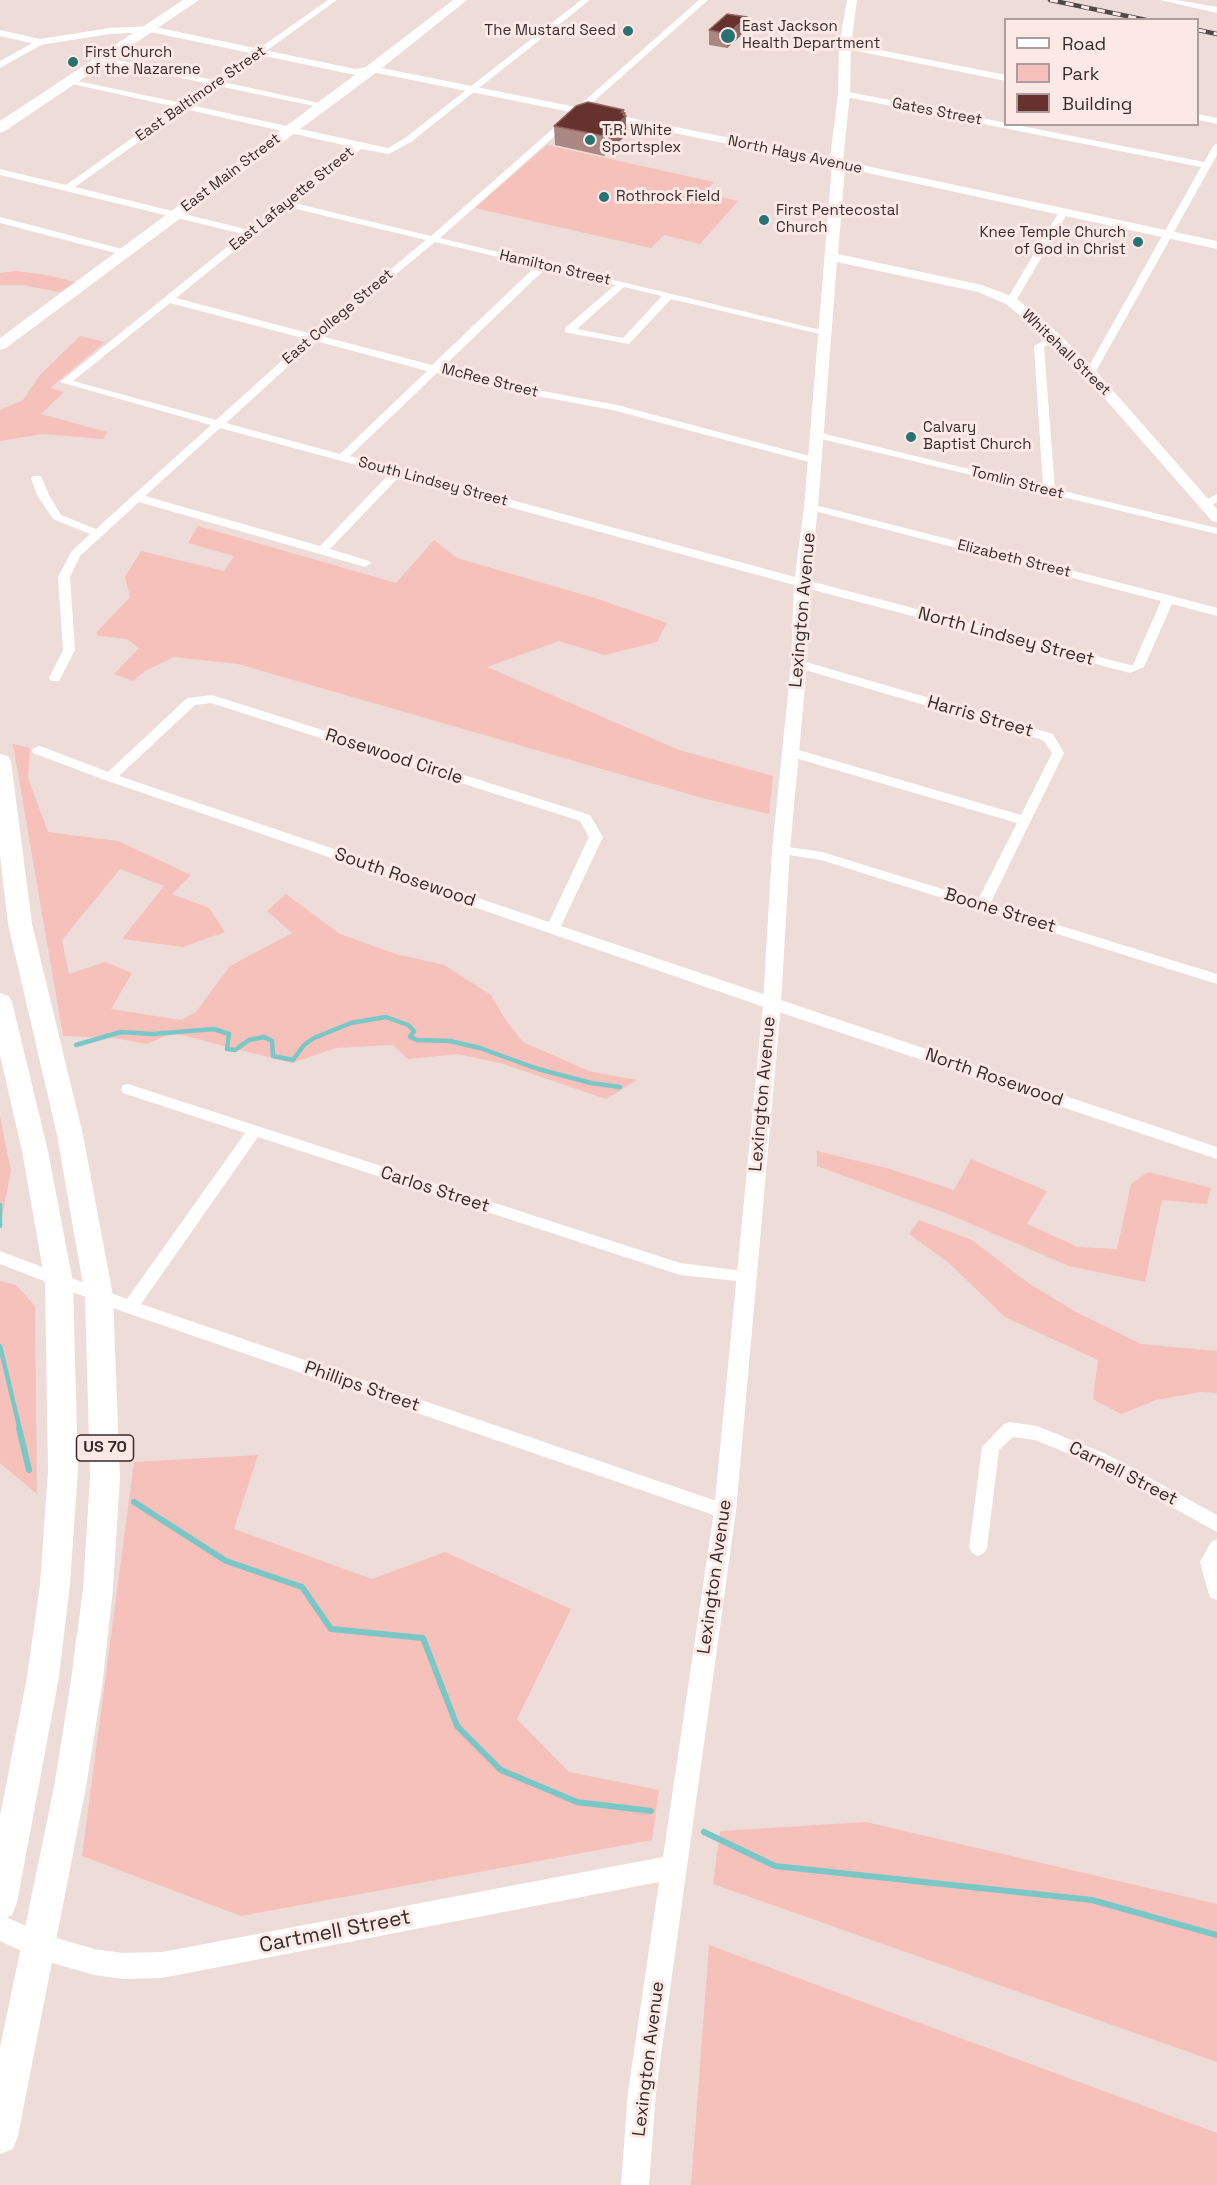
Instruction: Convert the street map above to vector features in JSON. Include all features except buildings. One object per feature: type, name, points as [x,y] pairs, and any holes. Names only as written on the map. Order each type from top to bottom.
[{"type":"highway","points":[[169,16],[179,0]]},
{"type":"highway","points":[[0,128],[192,0]]},
{"type":"highway","points":[[169,16],[207,0]]},
{"type":"highway","name":"US 70","points":[[0,761],[20,924],[70,1136],[99,1296],[105,1478],[98,1589],[86,1687],[70,1786],[0,2136]]},
{"type":"highway","name":"US 70","points":[[0,1002],[35,1151],[59,1282],[63,1471],[55,1584],[44,1677],[0,1903]]},
{"type":"main road","name":"East Main Street","points":[[0,345],[372,69],[461,0]]},
{"type":"street","name":"East Baltimore Street","points":[[68,188],[333,0]]},
{"type":"street","name":"East Lafayette Street","points":[[65,382],[359,146],[390,151],[408,140],[585,0]]},
{"type":"street","name":"East College Street","points":[[55,678],[69,650],[64,577],[75,554],[314,337],[433,239],[576,110],[704,0]]},
{"type":"street","name":"Lexington Avenue","points":[[635,2185],[642,2092],[725,1511],[772,1004],[781,850],[799,664],[802,583],[811,507],[824,332],[833,257],[845,46],[852,0]]},
{"type":"street","points":[[1164,0],[1213,9],[1215,0]]},
{"type":"street","name":"North Hays Avenue","points":[[0,33],[40,42],[110,31],[150,29],[355,72],[372,69],[576,110],[1217,244]]},
{"type":"street","points":[[0,65],[40,42]]},
{"type":"street","points":[[845,46],[1004,78]]},
{"type":"street","points":[[106,59],[321,106]]},
{"type":"street","points":[[71,81],[359,146]]},
{"type":"street","name":"Gates Street","points":[[844,94],[1004,125]]},
{"type":"street","points":[[1199,117],[1217,121]]},
{"type":"street","name":"Gates Street","points":[[1007,126],[1206,165]]},
{"type":"street","points":[[1090,373],[1217,147]]},
{"type":"street","points":[[0,172],[251,233]]},
{"type":"street","name":"Hamilton Street","points":[[286,204],[824,332]]},
{"type":"street","points":[[1011,301],[1064,212]]},
{"type":"street","points":[[0,220],[123,252]]},
{"type":"street","name":"Whitehall Street","points":[[833,257],[982,290],[1011,301],[1054,337],[1212,500],[1217,518]]},
{"type":"street","points":[[342,458],[543,265]]},
{"type":"street","points":[[622,284],[569,330],[625,342],[669,295]]},
{"type":"street","name":"McRee Street","points":[[168,299],[494,385],[613,407],[813,460]]},
{"type":"street","points":[[1049,491],[1040,346],[1054,337]]},
{"type":"street","name":"South Lindsey Street","points":[[65,382],[802,583]]},
{"type":"street","name":"Tomlin Street","points":[[817,435],[1217,531]]},
{"type":"street","points":[[323,550],[397,472]]},
{"type":"street","points":[[37,478],[43,495],[57,517],[99,534]]},
{"type":"street","points":[[139,498],[365,563]]},
{"type":"street","name":"Elizabeth Street","points":[[811,507],[1217,612]]},
{"type":"street","name":"North Lindsey Street","points":[[802,583],[1130,669],[1138,667],[1168,599]]},
{"type":"street","name":"Harris Street","points":[[799,664],[1048,737],[1058,753],[982,906]]},
{"type":"street","name":"Rosewood Circle","points":[[110,777],[191,701],[212,699],[585,818],[596,837],[553,928]]},
{"type":"street","name":"South Rosewood","points":[[39,750],[110,777],[772,1004]]},
{"type":"street","points":[[790,752],[1023,820]]},
{"type":"street","name":"Boone Street","points":[[781,850],[822,856],[1217,979]]},
{"type":"street","name":"North Rosewood","points":[[772,1004],[1217,1153]]},
{"type":"street","name":"Carlos Street","points":[[128,1089],[680,1269],[746,1276]]},
{"type":"street","points":[[130,1307],[255,1131]]},
{"type":"street","name":"Phillips Street","points":[[0,1257],[59,1282],[130,1307],[725,1511]]},
{"type":"street","name":"Carnell Street","points":[[978,1548],[991,1447],[1010,1429],[1036,1433],[1100,1459],[1217,1524]]},
{"type":"street","points":[[1217,1547],[1209,1562],[1217,1592]]},
{"type":"street","name":"Cartmell Street","points":[[0,1927],[39,1946],[94,1962],[123,1966],[162,1965],[674,1867]]},
{"type":"green space","name":"Rothrock Field","points":[[547,145],[714,182],[704,193],[738,201],[700,244],[664,235],[651,248],[475,208]]},
{"type":"green space","points":[[16,271],[75,282],[60,292],[22,285],[0,285],[0,273]]},
{"type":"green space","points":[[80,336],[105,342],[50,388],[64,392],[41,414],[107,432],[103,439],[43,434],[0,441],[0,410],[23,400],[39,376]]},
{"type":"green space","points":[[198,526],[396,583],[434,540],[457,558],[598,599],[667,623],[657,642],[605,655],[559,641],[487,667],[679,750],[773,776],[769,814],[706,799],[238,664],[174,657],[145,671],[133,681],[114,674],[139,648],[127,639],[99,636],[96,633],[130,597],[125,577],[141,551],[224,571],[234,556],[188,543]]},
{"type":"green space","points":[[13,744],[30,748],[28,778],[48,832],[118,841],[191,875],[172,894],[209,908],[225,932],[183,947],[122,939],[164,886],[120,869],[62,940],[69,974],[105,962],[132,973],[111,1009],[181,1020],[196,1012],[230,966],[292,933],[267,911],[286,894],[340,934],[396,954],[444,965],[491,995],[505,1019],[523,1042],[589,1071],[637,1080],[606,1099],[500,1063],[457,1054],[408,1059],[393,1045],[336,1048],[292,1063],[173,1033],[147,1044],[114,1038],[63,1036]]},
{"type":"green space","points":[[0,1116],[11,1171],[0,1227]]},
{"type":"green space","points":[[817,1151],[890,1169],[954,1190],[971,1159],[1047,1191],[1027,1224],[1078,1247],[1117,1249],[1131,1184],[1148,1172],[1211,1188],[1207,1204],[1162,1200],[1145,1282],[1069,1266],[948,1214],[817,1166]]},
{"type":"green space","points":[[919,1220],[972,1240],[1027,1282],[1074,1311],[1141,1344],[1217,1351],[1217,1393],[1201,1392],[1156,1400],[1121,1414],[1093,1399],[1098,1360],[1005,1317],[949,1263],[909,1234]]},
{"type":"green space","points":[[0,1281],[16,1285],[35,1306],[37,1494],[0,1463]]},
{"type":"green space","points":[[258,1455],[234,1529],[372,1579],[445,1552],[571,1609],[517,1719],[569,1772],[659,1790],[652,1840],[241,1916],[82,1856],[134,1462]]},
{"type":"green space","points":[[866,1822],[1217,1904],[1217,2062],[713,1884],[720,1831]]},
{"type":"green space","points":[[709,1945],[1217,2133],[1217,2185],[691,2185]]},
{"type":"waterway","points":[[76,1045],[121,1032],[153,1034],[214,1029],[229,1034],[227,1049],[235,1050],[249,1040],[264,1037],[272,1041],[273,1056],[293,1060],[304,1045],[314,1038],[351,1023],[386,1017],[408,1025],[414,1031],[410,1037],[417,1040],[450,1041],[480,1048],[538,1069],[591,1083],[620,1087]]},
{"type":"waterway","points":[[0,1205],[0,1226]]},
{"type":"waterway","points":[[0,1346],[20,1430]]},
{"type":"waterway","points":[[19,1428],[29,1470]]},
{"type":"waterway","points":[[134,1502],[226,1561],[302,1587],[331,1629],[423,1638],[457,1726],[501,1770],[577,1802],[651,1811]]},
{"type":"waterway","points":[[704,1832],[775,1866],[1092,1900],[1217,1935]]},
{"type":"railway","points":[[1050,0],[1136,18]]},
{"type":"railway","points":[[1199,30],[1217,34]]},
{"type":"place","name":"The Mustard Seed","points":[[628,31]]},
{"type":"place","name":"East Jackson Health Department","points":[[728,36]]},
{"type":"place","name":"First Church of the Nazarene","points":[[73,62]]},
{"type":"place","name":"T.R. White Sportsplex","points":[[590,140]]},
{"type":"place","name":"Rothrock Field","points":[[604,197]]},
{"type":"place","name":"First Pentecostal Church","points":[[764,220]]},
{"type":"place","name":"Knee Temple Church of God in Christ","points":[[1138,242]]},
{"type":"place","name":"Calvary Baptist Church","points":[[911,437]]}]
